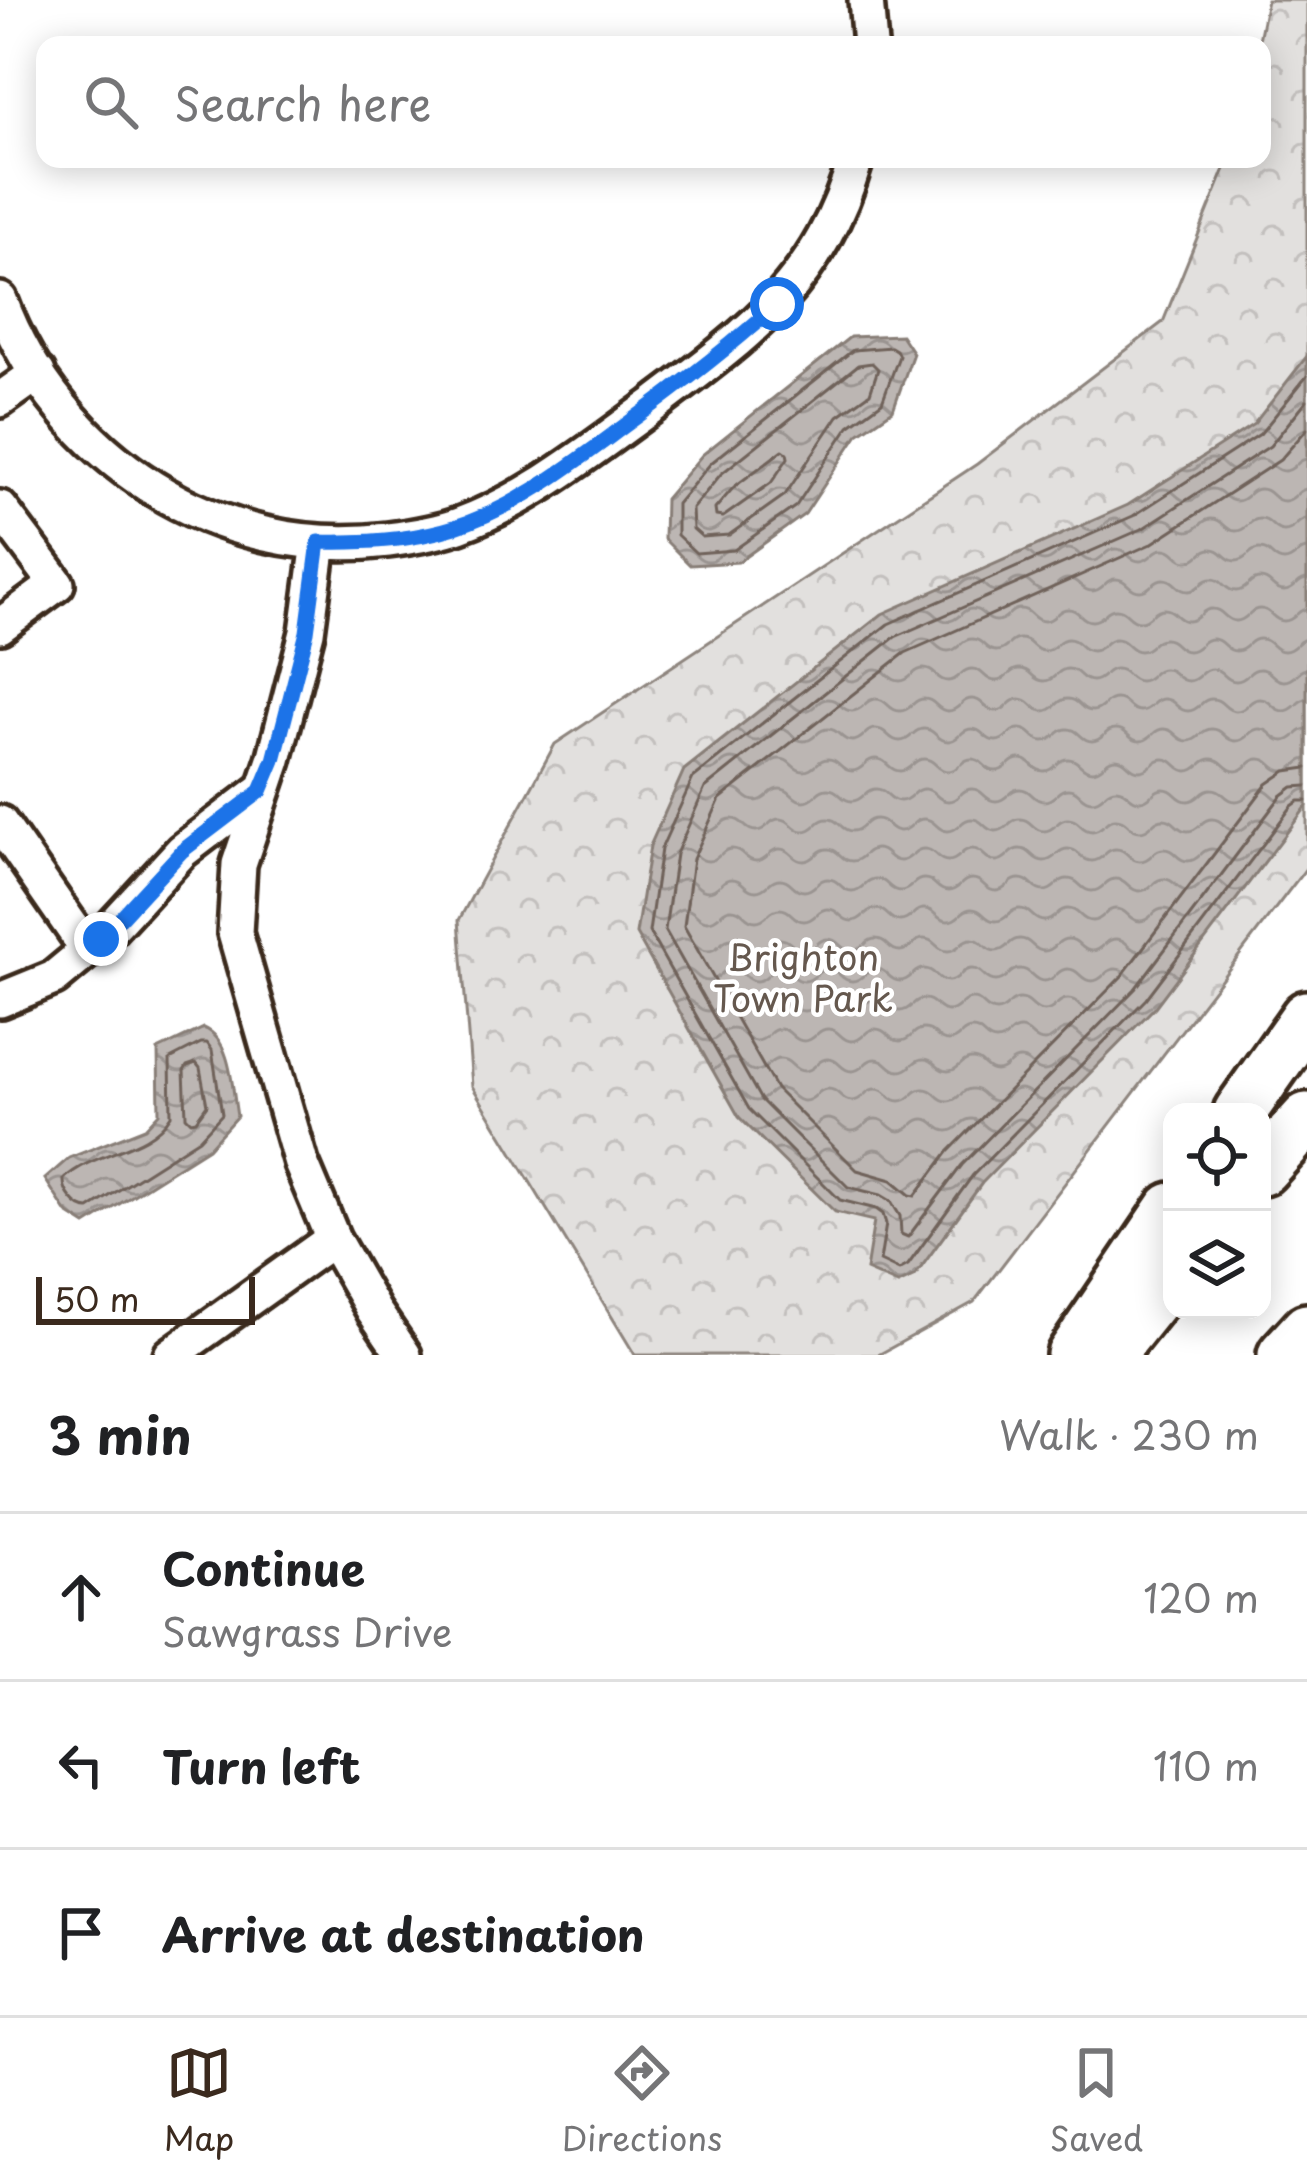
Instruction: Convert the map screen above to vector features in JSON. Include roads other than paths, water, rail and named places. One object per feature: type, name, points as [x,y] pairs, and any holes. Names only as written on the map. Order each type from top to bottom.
[{"type":"highway","points":[[1246,1103],[1307,1017]]},
{"type":"highway","points":[[1271,1159],[1307,1119]]},
{"type":"highway","points":[[1073,1355],[1171,1211]]},
{"type":"highway","points":[[1108,1355],[1163,1286]]},
{"type":"highway","points":[[1284,1355],[1307,1330]]},
{"type":"street","points":[[866,0],[869,36]]},
{"type":"street","points":[[0,300],[38,374],[70,417],[108,457],[184,507],[230,524],[319,542],[410,537],[455,527],[547,481],[728,350],[777,304],[810,262],[853,168]]},
{"type":"street","points":[[0,400],[38,374]]},
{"type":"street","points":[[0,508],[57,584],[0,626]]},
{"type":"street","points":[[319,542],[307,632],[274,760],[239,863],[235,933],[301,1163],[333,1239],[404,1355]]},
{"type":"street","points":[[0,1000],[54,978],[101,939],[182,851],[261,791]]},
{"type":"street","points":[[0,823],[88,950]]},
{"type":"street","points":[[189,1350],[333,1239]]},
{"type":"water","points":[[901,335],[913,353],[893,410],[858,434],[805,514],[738,562],[690,565],[664,539],[665,499],[702,455],[850,337]]},
{"type":"water","points":[[1307,356],[1307,806],[1155,1007],[982,1183],[915,1276],[898,1284],[866,1270],[874,1221],[835,1212],[739,1117],[636,934],[650,846],[684,770],[882,614],[1128,505],[1254,424]]},
{"type":"water","points":[[204,1028],[225,1054],[237,1116],[208,1148],[86,1225],[67,1213],[45,1179],[69,1158],[145,1128],[159,1113],[158,1050]]},
{"type":"park label","name":"Brighton Town Park","points":[[803,978]]}]
